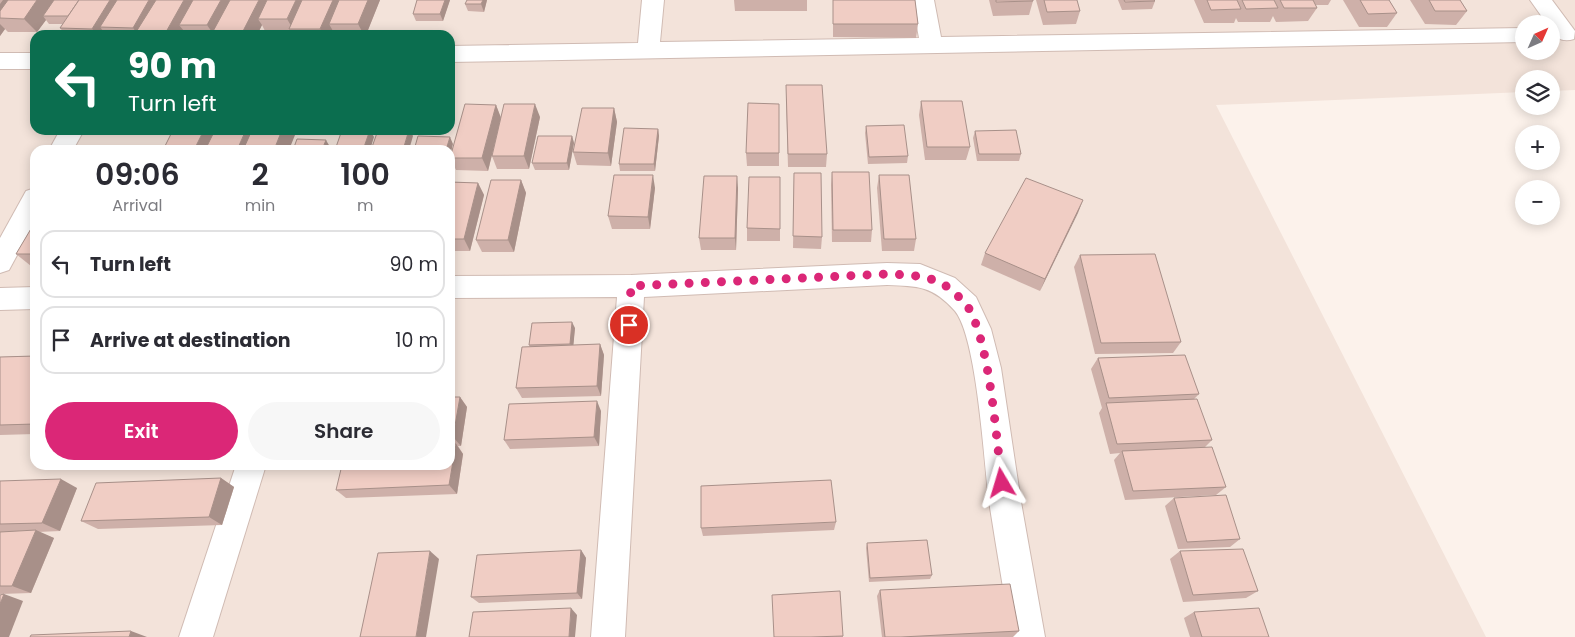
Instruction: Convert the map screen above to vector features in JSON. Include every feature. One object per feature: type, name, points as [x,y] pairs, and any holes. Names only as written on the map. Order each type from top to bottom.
[{"type":"street","points":[[648,50],[653,0]]},
{"type":"street","points":[[923,0],[931,46]]},
{"type":"street","points":[[1541,0],[1564,34]]},
{"type":"street","points":[[455,54],[1515,35]]},
{"type":"street","points":[[0,62],[30,61]]},
{"type":"street","points":[[0,262],[30,207]]},
{"type":"street","points":[[455,287],[631,286],[887,274],[920,275],[946,286],[966,305],[977,329],[987,368],[1005,502],[1028,637]]},
{"type":"street","points":[[608,637],[631,286]]},
{"type":"street","points":[[0,299],[30,298]]},
{"type":"street","points":[[196,637],[249,470]]},
{"type":"shaded area","points":[[0,0],[1575,0],[1575,90],[1560,91],[1560,70],[1515,70],[1515,92],[1216,105],[1486,637],[0,637]]},
{"type":"building","points":[[8,0],[37,0],[24,19],[0,18],[0,11]]},
{"type":"building","points":[[54,0],[79,0],[68,16],[43,16]]},
{"type":"building","points":[[79,0],[110,0],[92,29],[60,28]]},
{"type":"building","points":[[117,0],[149,0],[133,28],[100,27]]},
{"type":"building","points":[[156,0],[184,0],[167,30],[137,30]]},
{"type":"building","points":[[193,0],[221,0],[207,25],[179,25]]},
{"type":"building","points":[[230,0],[259,0],[244,30],[214,30]]},
{"type":"building","points":[[267,0],[296,0],[287,19],[258,19]]},
{"type":"building","points":[[302,0],[333,0],[320,29],[289,29]]},
{"type":"building","points":[[339,0],[368,0],[358,24],[329,24]]},
{"type":"building","points":[[417,0],[445,0],[440,14],[413,14]]},
{"type":"building","points":[[467,0],[483,0],[481,4],[465,4]]},
{"type":"building","points":[[833,0],[915,0],[918,24],[833,24]]},
{"type":"building","points":[[996,0],[1033,0],[1033,1],[996,2]]},
{"type":"building","points":[[1044,0],[1077,0],[1080,11],[1047,12]]},
{"type":"building","points":[[1124,0],[1154,0],[1155,1],[1125,2]]},
{"type":"building","points":[[1207,0],[1237,0],[1241,9],[1211,10]]},
{"type":"building","points":[[1242,0],[1274,0],[1278,8],[1246,9]]},
{"type":"building","points":[[1280,0],[1313,0],[1317,8],[1284,8]]},
{"type":"building","points":[[1360,0],[1389,0],[1397,13],[1368,14]]},
{"type":"building","points":[[1429,0],[1460,0],[1467,11],[1435,11]]},
{"type":"building","points":[[786,85],[822,85],[827,154],[788,154]]},
{"type":"building","points":[[921,101],[962,101],[970,147],[927,147]]},
{"type":"building","points":[[748,103],[779,104],[779,153],[746,153]]},
{"type":"building","points":[[465,104],[496,105],[482,158],[455,158],[454,145]]},
{"type":"building","points":[[504,104],[535,104],[524,156],[492,156]]},
{"type":"building","points":[[582,108],[614,108],[608,153],[573,152]]},
{"type":"building","points":[[904,125],[908,156],[869,157],[866,126]]},
{"type":"building","points":[[624,128],[658,129],[654,164],[619,164]]},
{"type":"building","points":[[1016,130],[1021,154],[979,154],[975,131]]},
{"type":"building","points":[[170,135],[202,135],[196,145],[166,145]]},
{"type":"building","points":[[212,135],[244,135],[239,145],[208,145]]},
{"type":"building","points":[[250,135],[280,135],[276,145],[245,145]]},
{"type":"building","points":[[340,135],[368,135],[365,145],[337,145]]},
{"type":"building","points":[[376,135],[408,135],[404,145],[373,145]]},
{"type":"building","points":[[418,136],[450,137],[448,145],[415,145]]},
{"type":"building","points":[[538,136],[572,136],[567,163],[532,163]]},
{"type":"building","points":[[297,139],[326,140],[324,145],[295,145]]},
{"type":"building","points":[[832,172],[869,172],[872,230],[833,230]]},
{"type":"building","points":[[794,173],[821,173],[822,237],[793,236]]},
{"type":"building","points":[[614,175],[653,175],[648,217],[608,216]]},
{"type":"building","points":[[879,175],[909,175],[916,239],[884,239]]},
{"type":"building","points":[[704,176],[737,176],[735,238],[699,238]]},
{"type":"building","points":[[749,177],[780,177],[780,229],[747,228]]},
{"type":"building","points":[[1026,178],[1083,200],[1045,279],[985,253]]},
{"type":"building","points":[[491,180],[521,180],[508,240],[476,240]]},
{"type":"building","points":[[455,182],[478,183],[464,239],[455,239]]},
{"type":"building","points":[[30,230],[30,254],[16,254]]},
{"type":"building","points":[[1155,254],[1181,342],[1101,343],[1080,255]]},
{"type":"building","points":[[572,322],[570,344],[529,345],[532,323]]},
{"type":"building","points":[[600,344],[597,386],[516,388],[522,347]]},
{"type":"building","points":[[1185,355],[1199,394],[1109,398],[1098,358]]},
{"type":"building","points":[[30,356],[30,424],[0,425],[0,357]]},
{"type":"building","points":[[455,397],[460,397],[455,426]]},
{"type":"building","points":[[1197,399],[1212,440],[1117,444],[1106,403]]},
{"type":"building","points":[[597,401],[594,437],[504,440],[509,404]]},
{"type":"building","points":[[1212,447],[1226,487],[1133,491],[1122,451]]},
{"type":"building","points":[[341,470],[452,470],[449,485],[336,490]]},
{"type":"building","points":[[221,478],[209,517],[81,521],[96,483]]},
{"type":"building","points":[[61,479],[42,523],[0,524],[0,481]]},
{"type":"building","points":[[831,480],[836,522],[701,528],[701,486]]},
{"type":"building","points":[[1226,495],[1240,539],[1187,542],[1174,498]]},
{"type":"building","points":[[36,530],[12,586],[0,586],[0,532]]},
{"type":"building","points":[[927,540],[932,575],[870,578],[867,543]]},
{"type":"building","points":[[1243,549],[1258,591],[1193,595],[1180,551]]},
{"type":"building","points":[[581,550],[577,593],[471,597],[477,555]]},
{"type":"building","points":[[430,551],[416,637],[360,637],[378,553]]},
{"type":"building","points":[[1010,584],[1019,631],[885,637],[880,590]]},
{"type":"building","points":[[840,591],[843,636],[774,637],[772,595]]},
{"type":"building","points":[[4,594],[0,604],[0,595]]},
{"type":"building","points":[[571,608],[569,637],[469,637],[473,612]]},
{"type":"building","points":[[1259,608],[1269,637],[1202,637],[1194,612]]},
{"type":"building","points":[[131,631],[129,637],[30,637],[31,635]]},
{"type":"route","points":[[629,325],[631,286],[887,274],[920,275],[946,286],[966,305],[977,329],[987,368],[1002,483]]}]
